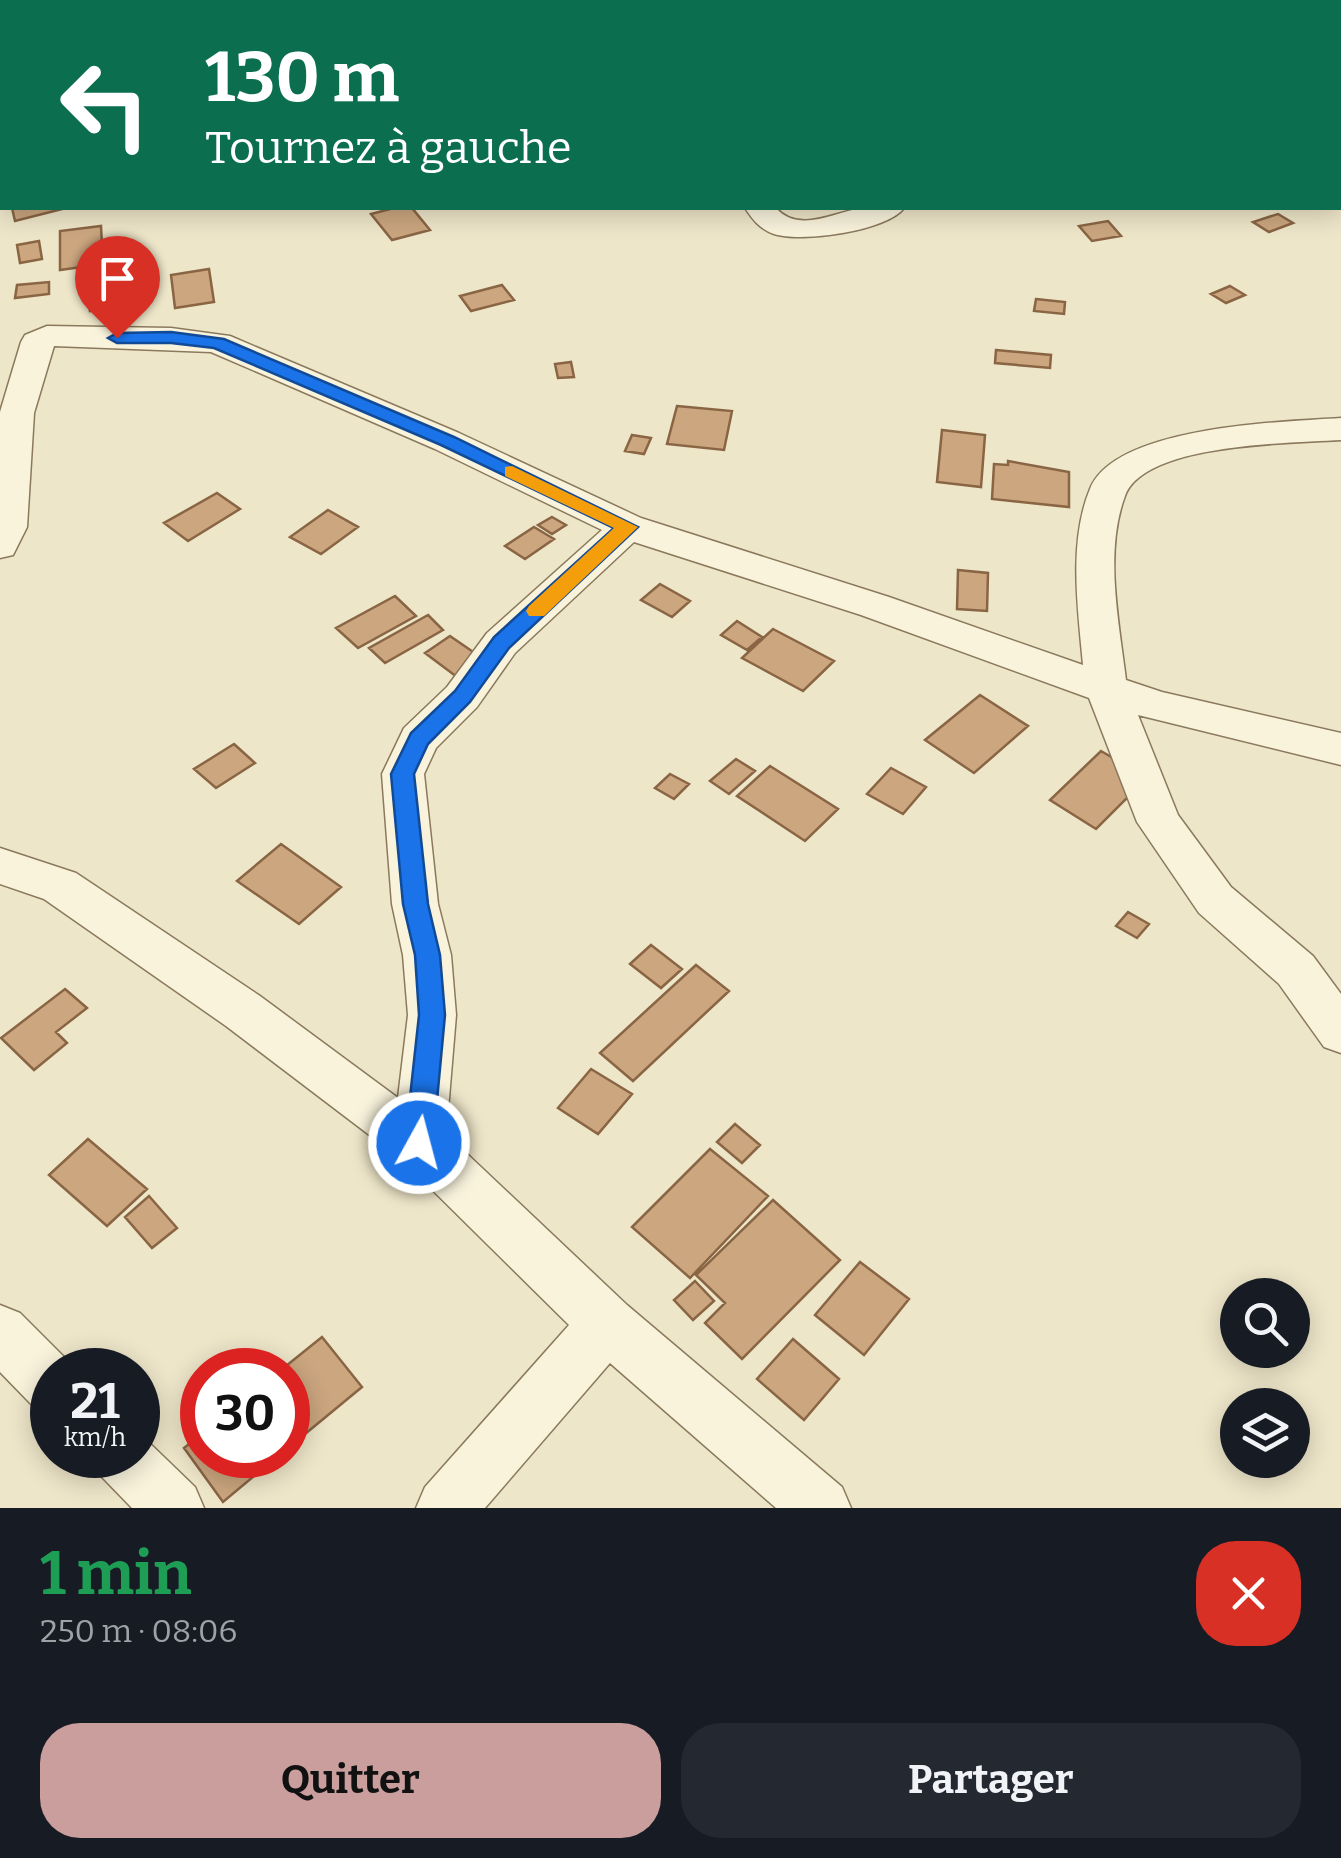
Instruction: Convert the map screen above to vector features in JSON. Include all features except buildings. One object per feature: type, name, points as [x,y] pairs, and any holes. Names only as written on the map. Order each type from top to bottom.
[{"type":"street","points":[[762,210],[774,224],[798,229],[854,220],[884,210]]},
{"type":"street","points":[[0,546],[8,527],[17,413],[36,342],[47,336],[171,338],[218,343],[447,441],[628,527],[875,606],[1156,706],[1341,749]]},
{"type":"street","points":[[1341,428],[1252,436],[1171,449],[1138,460],[1108,488],[1098,536],[1097,601],[1106,688],[1159,822],[1215,900],[1296,970],[1341,1032]]},
{"type":"street","points":[[419,1143],[432,1015],[427,955],[415,904],[402,774],[419,739],[462,697],[502,643],[628,527]]},
{"type":"street","points":[[0,866],[60,886],[242,1011],[419,1143],[607,1324],[821,1508]]},
{"type":"street","points":[[446,1508],[607,1324]]},
{"type":"street","points":[[0,1332],[30,1363]]},
{"type":"street","points":[[145,1478],[174,1508]]},
{"type":"slow traffic","points":[[512,472],[628,527],[536,611]]},
{"type":"route","points":[[117,338],[218,343],[447,441],[628,527],[502,643],[462,697],[419,739],[402,774],[415,904],[427,955],[432,1015],[419,1143]]}]
